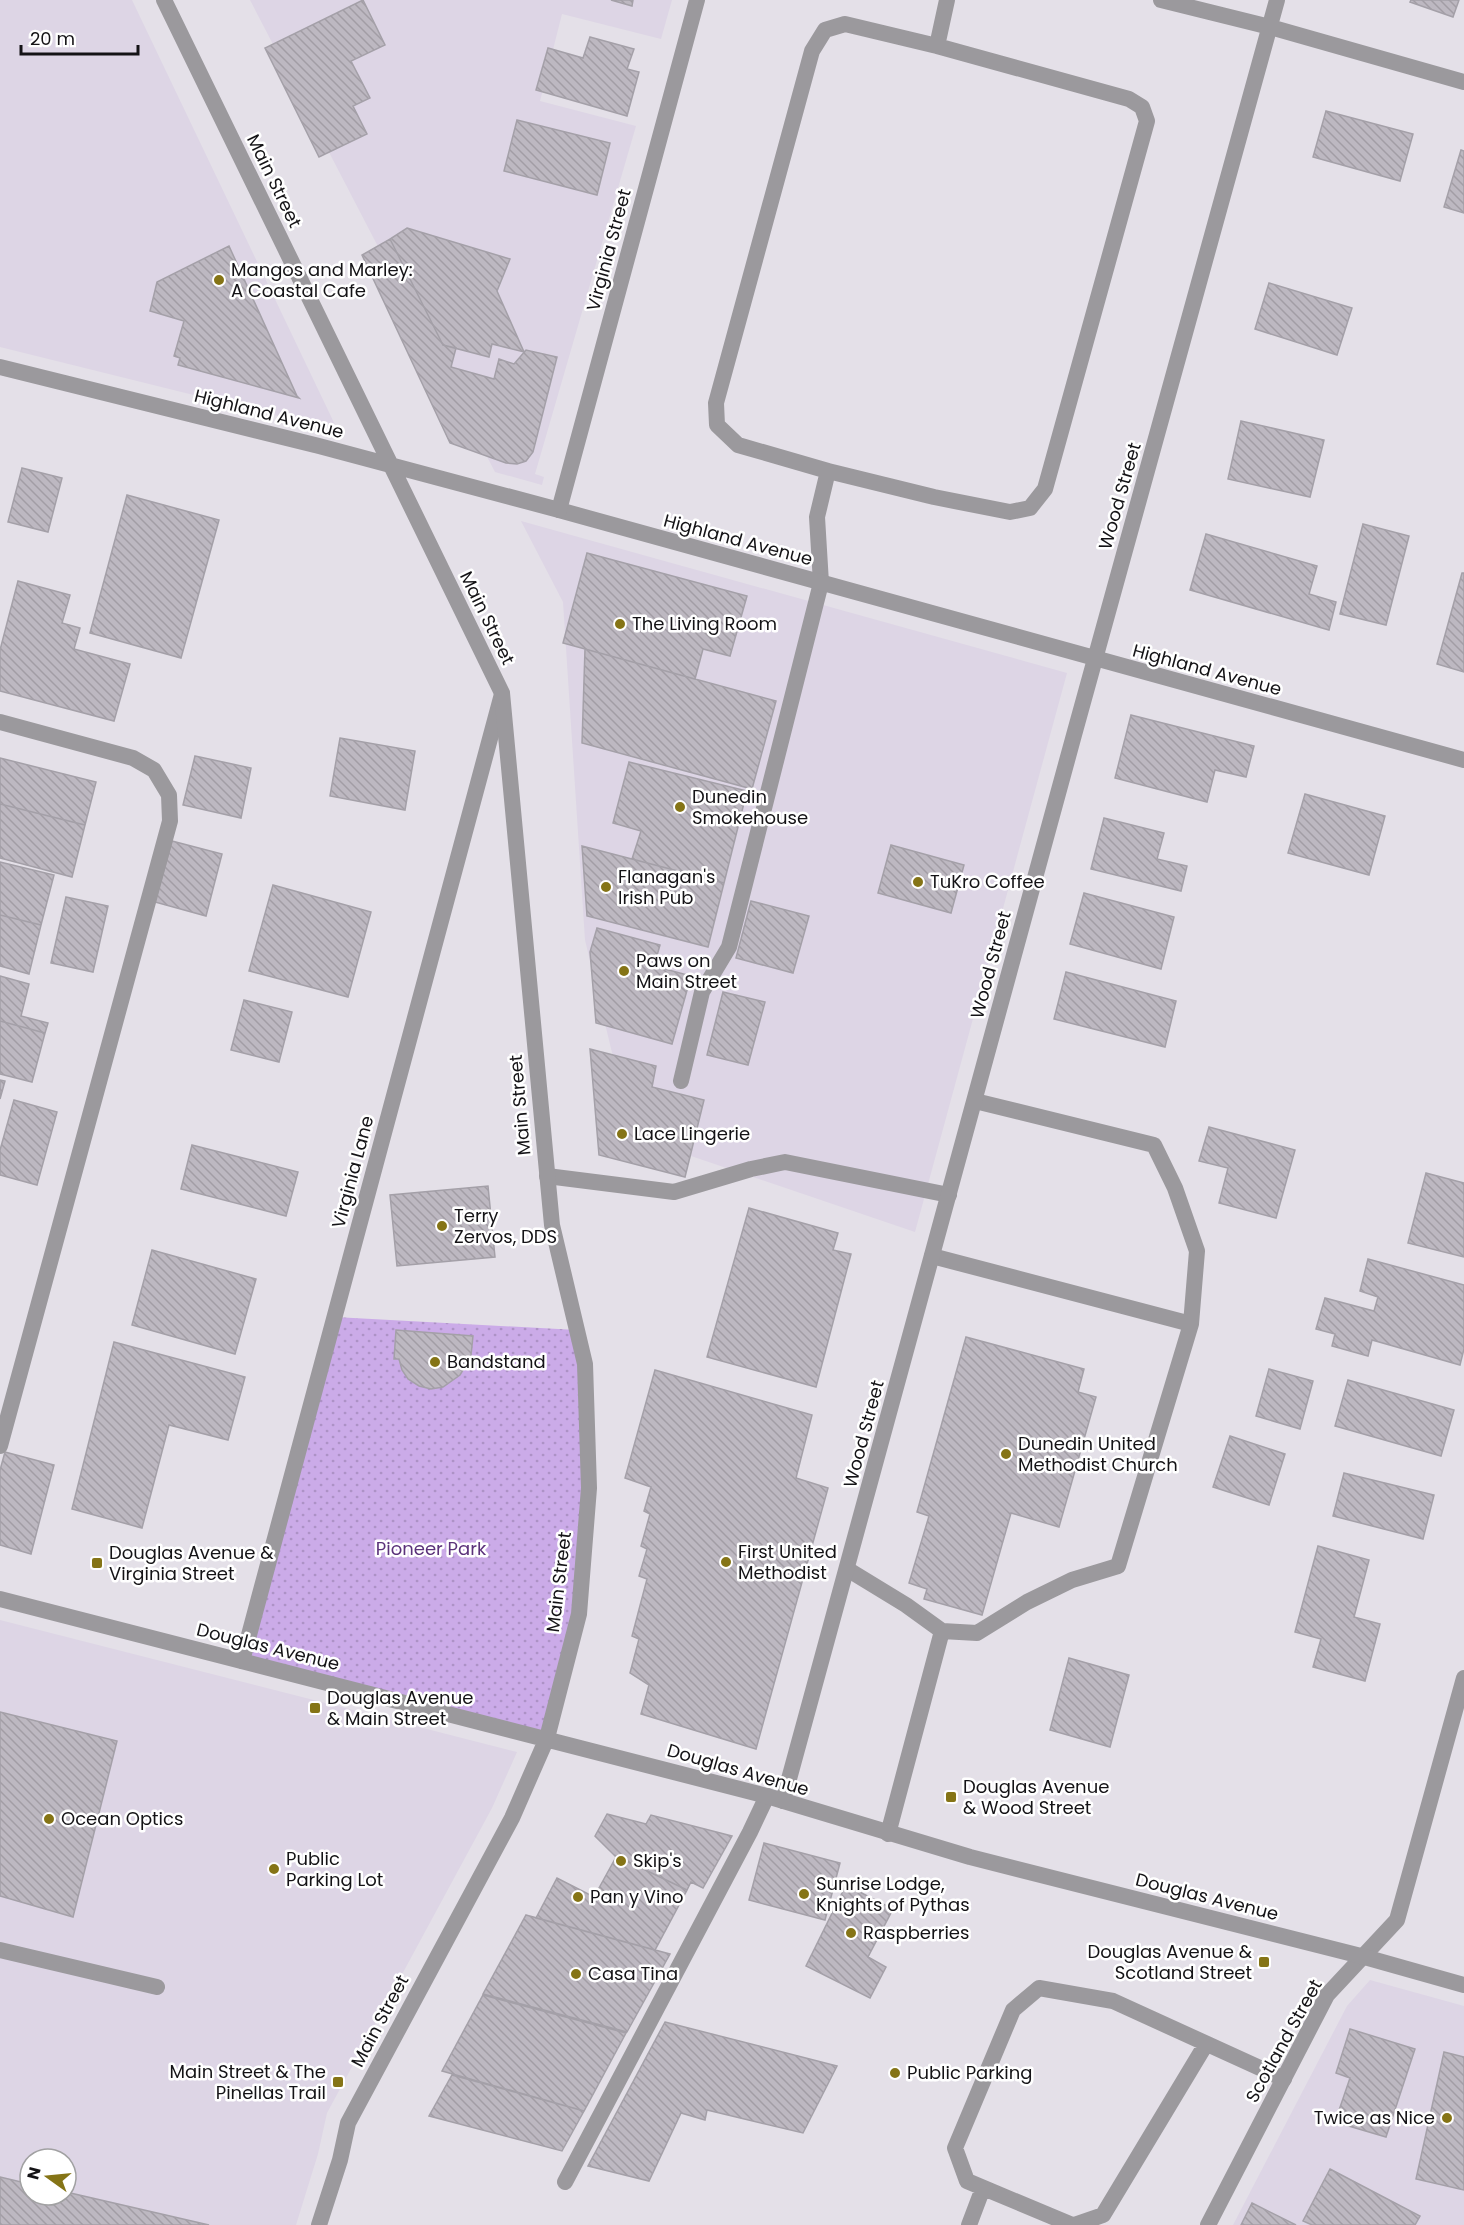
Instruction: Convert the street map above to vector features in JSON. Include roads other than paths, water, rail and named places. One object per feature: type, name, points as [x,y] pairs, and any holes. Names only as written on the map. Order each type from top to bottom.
[{"type":"street","name":"Main Street","points":[[164,0],[502,693],[552,1225],[585,1364],[589,1488],[579,1614],[547,1738],[512,1818],[348,2123],[340,2160],[319,2225]]},
{"type":"street","name":"Virginia Street","points":[[559,510],[697,0]]},
{"type":"street","points":[[937,46],[947,0]]},
{"type":"street","points":[[1161,0],[1270,27],[1464,82]]},
{"type":"street","name":"Wood Street","points":[[565,2182],[750,1832],[775,1799],[847,1569],[1095,659],[1278,0]]},
{"type":"street","points":[[845,24],[937,46],[1129,99],[1142,107],[1147,122],[1045,489],[1030,508],[1010,512],[934,497],[828,471],[738,445],[717,425],[716,403],[812,51],[825,30],[845,24]]},
{"type":"street","name":"Highland Avenue","points":[[0,367],[559,510],[1464,760]]},
{"type":"street","points":[[681,1081],[702,992],[729,947],[821,583],[817,517],[828,471]]},
{"type":"street","name":"Virginia Lane","points":[[242,1661],[502,693]]},
{"type":"street","points":[[0,722],[133,758],[154,770],[169,795],[170,821],[0,1446]]},
{"type":"street","points":[[847,1569],[906,1605],[942,1631],[976,1633],[1027,1602],[1072,1580],[1118,1566],[1191,1324],[1197,1251],[1175,1188],[1154,1145],[975,1101]]},
{"type":"street","points":[[547,1176],[674,1192],[751,1169],[785,1162],[950,1194]]},
{"type":"street","points":[[932,1256],[1191,1324]]},
{"type":"street","name":"Douglas Avenue","points":[[0,1599],[547,1738],[775,1799],[970,1857],[1361,1956],[1464,1985]]},
{"type":"street","points":[[888,1834],[942,1631]]},
{"type":"street","name":"Scotland Street","points":[[1208,2225],[1327,1995],[1397,1920],[1464,1678]]},
{"type":"street","points":[[0,1950],[157,1987]]},
{"type":"street","points":[[1206,2044],[1103,2215],[1073,2225],[967,2181],[955,2148],[1013,2010],[1040,1988],[1113,2001],[1284,2079]]},
{"type":"street","points":[[969,2225],[983,2188]]},
{"type":"place","name":"Mangos and Marley: A Coastal Cafe","points":[[219,280]]},
{"type":"place","name":"The Living Room","points":[[620,624]]},
{"type":"place","name":"Dunedin Smokehouse","points":[[680,807]]},
{"type":"place","name":"TuKro Coffee","points":[[918,882]]},
{"type":"place","name":"Flanagan's Irish Pub","points":[[606,887]]},
{"type":"place","name":"Paws on Main Street","points":[[624,971]]},
{"type":"place","name":"Lace Lingerie","points":[[622,1134]]},
{"type":"place","name":"Terry Zervos, DDS","points":[[442,1226]]},
{"type":"place","name":"Bandstand","points":[[435,1362]]},
{"type":"place","name":"Dunedin United Methodist Church","points":[[1006,1454]]},
{"type":"place","name":"First United Methodist","points":[[726,1562]]},
{"type":"place","name":"Douglas Avenue & Virginia Street","points":[[97,1563]]},
{"type":"place","name":"Douglas Avenue & Main Street","points":[[315,1708]]},
{"type":"place","name":"Douglas Avenue & Wood Street","points":[[951,1797]]},
{"type":"place","name":"Ocean Optics","points":[[49,1819]]},
{"type":"place","name":"Skip's","points":[[621,1861]]},
{"type":"place","name":"Public Parking Lot","points":[[274,1869]]},
{"type":"place","name":"Sunrise Lodge, Knights of Pythas","points":[[804,1894]]},
{"type":"place","name":"Pan y Vino","points":[[578,1897]]},
{"type":"place","name":"Raspberries","points":[[851,1933]]},
{"type":"place","name":"Douglas Avenue & Scotland Street","points":[[1264,1962]]},
{"type":"place","name":"Casa Tina","points":[[576,1974]]},
{"type":"place","name":"Public Parking","points":[[895,2073]]},
{"type":"place","name":"Main Street & The Pinellas Trail","points":[[338,2082]]},
{"type":"place","name":"Twice as Nice","points":[[1447,2118]]},
{"type":"park label","name":"Pioneer Park","points":[[431,1549]]}]
